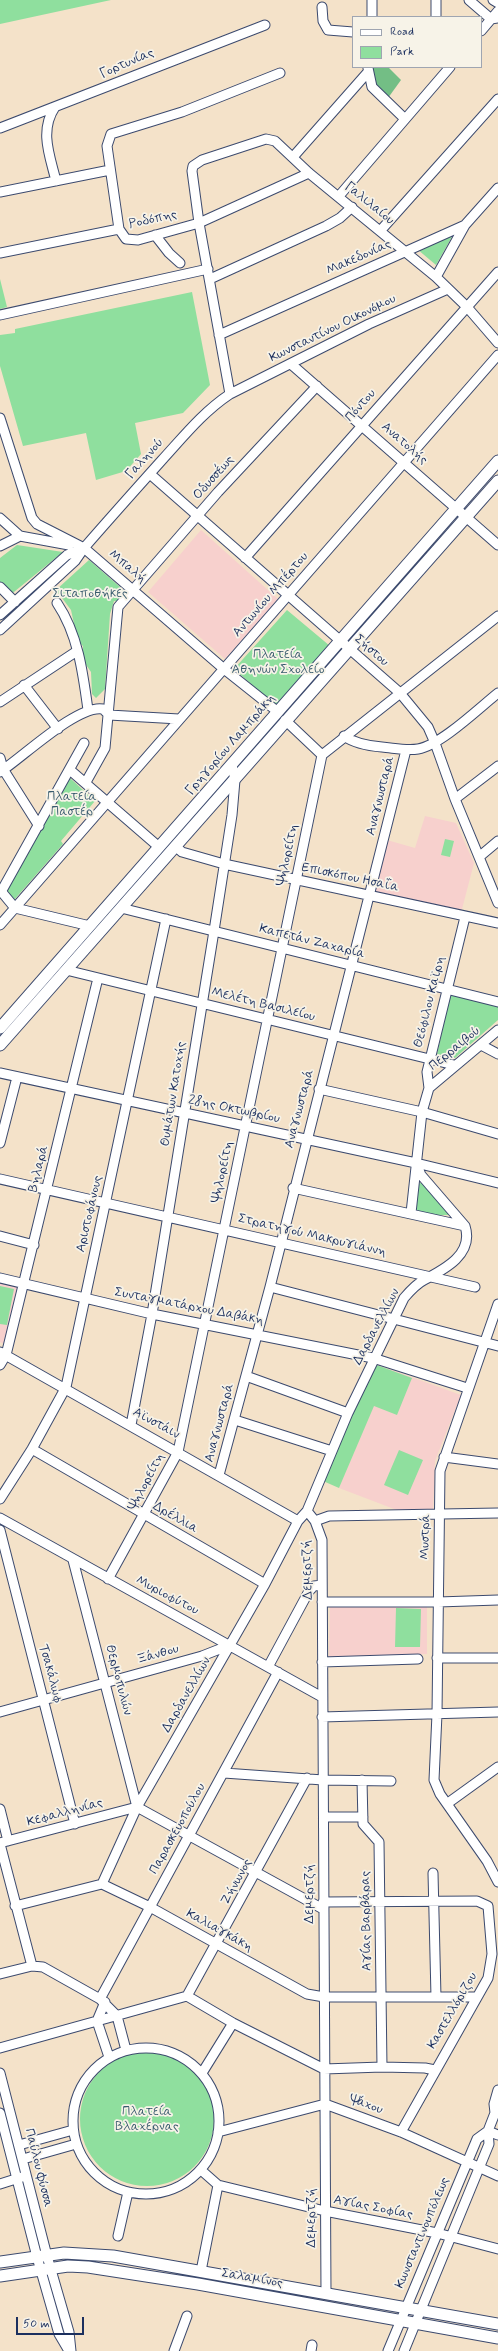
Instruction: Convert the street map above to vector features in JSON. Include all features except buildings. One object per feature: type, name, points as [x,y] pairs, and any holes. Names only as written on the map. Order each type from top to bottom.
[{"type":"main road","name":"Γρηγορίου Λαμπράκη","points":[[0,1045],[234,780],[282,716],[344,645],[456,508],[498,461]]},
{"type":"main road","name":"Γρηγορίου Λαμπράκη","points":[[344,645],[498,480]]},
{"type":"main road","name":"Γρηγορίου Λαμπράκη","points":[[0,1028],[232,765],[282,716]]},
{"type":"main road","name":"Σαλαμίνος","points":[[0,2262],[78,2253],[107,2255],[498,2324]]},
{"type":"main road","name":"Σαλαμίνος","points":[[0,2276],[79,2266],[112,2270],[498,2338]]},
{"type":"street","points":[[372,0],[372,16]]},
{"type":"street","points":[[436,0],[436,16]]},
{"type":"street","points":[[469,0],[495,18]]},
{"type":"street","points":[[492,0],[498,3]]},
{"type":"street","points":[[322,6],[323,21],[328,30],[352,32]]},
{"type":"street","points":[[482,30],[495,18],[498,11]]},
{"type":"street","name":"Γορτυνίας","points":[[0,128],[265,25]]},
{"type":"street","points":[[339,196],[449,68]]},
{"type":"street","points":[[368,70],[372,87],[405,119]]},
{"type":"street","points":[[293,157],[368,70]]},
{"type":"street","points":[[119,229],[107,146],[109,138],[116,132],[182,112],[280,73]]},
{"type":"street","points":[[381,230],[498,99]]},
{"type":"street","points":[[54,107],[49,116],[46,134],[56,181]]},
{"type":"street","name":"Γαλιλαίου","points":[[199,223],[192,177],[193,166],[202,160],[266,139],[272,139],[309,173],[381,230],[436,277],[467,307],[498,343]]},
{"type":"street","points":[[0,192],[110,170]]},
{"type":"street","name":"Ροδόπης","points":[[0,253],[119,229],[126,240],[138,240],[199,223],[309,173]]},
{"type":"street","name":"Μακεδονίας","points":[[219,335],[465,225],[498,188]]},
{"type":"street","points":[[210,279],[326,226],[340,218],[352,207]]},
{"type":"street","points":[[199,223],[230,394]]},
{"type":"street","points":[[436,277],[465,225]]},
{"type":"street","points":[[155,235],[169,253],[180,263]]},
{"type":"street","points":[[0,315],[208,269]]},
{"type":"street","name":"Πόντου","points":[[245,558],[498,272]]},
{"type":"street","name":"Κωνσταντίνου Οικονόμου","points":[[230,394],[369,324],[448,289]]},
{"type":"street","name":"Αντωνίου Μπέρτου","points":[[0,925],[109,802],[179,718],[224,669],[498,355]]},
{"type":"street","name":"Ανατολής","points":[[291,364],[498,544]]},
{"type":"street","name":"Οδυσσέως","points":[[86,782],[105,748],[117,610],[198,517],[317,386]]},
{"type":"street","name":"Γαληνού","points":[[0,630],[75,561],[84,548],[202,415],[230,394]]},
{"type":"street","name":"Μπαλή","points":[[0,418],[32,518],[44,528],[84,548],[224,669],[282,716],[322,755]]},
{"type":"street","name":"Σήστου","points":[[150,474],[400,694],[428,727],[435,742],[455,799],[498,903]]},
{"type":"street","points":[[0,518],[20,536],[84,548]]},
{"type":"street","points":[[0,546],[20,536]]},
{"type":"street","name":"Γαληνού","points":[[0,615],[67,555],[84,548]]},
{"type":"street","points":[[0,587],[15,602]]},
{"type":"street","points":[[57,603],[64,614],[81,662],[88,710]]},
{"type":"street","points":[[322,755],[344,736],[400,694],[498,616]]},
{"type":"street","points":[[0,702],[77,651]]},
{"type":"street","points":[[24,685],[58,729]]},
{"type":"street","points":[[344,736],[349,740],[376,746],[406,750],[419,748],[435,742],[498,693]]},
{"type":"street","points":[[2,770],[58,729],[88,710],[103,709],[108,715],[179,718]]},
{"type":"street","points":[[84,743],[39,826],[1,891],[15,908],[90,926]]},
{"type":"street","name":"Αναγνωσταρά","points":[[219,1475],[235,1420],[256,1333],[270,1287],[293,1188],[406,750]]},
{"type":"street","name":"Ψηλορείτη","points":[[108,1579],[178,1452],[246,1126],[266,1019],[322,755]]},
{"type":"street","points":[[0,758],[2,770],[39,826]]},
{"type":"street","name":"Θυμάτων Κατοχής","points":[[130,1425],[152,1314],[232,815],[234,780],[232,765]]},
{"type":"street","points":[[455,799],[498,766]]},
{"type":"street","points":[[70,770],[86,782],[159,847]]},
{"type":"street","points":[[479,856],[498,842]]},
{"type":"street","name":"Επισκόπου Ησαΐα","points":[[175,846],[182,852],[224,864],[498,923]]},
{"type":"street","name":"Καπετάν Ζαχαρία","points":[[121,908],[498,1002]]},
{"type":"street","name":"Θεόφιλου Καϊρη","points":[[411,1213],[422,1112],[429,1088],[427,1072],[446,989],[465,917]]},
{"type":"street","name":"Αριστοφάνους","points":[[0,1499],[32,1449],[66,1388],[84,1298],[152,991],[166,919]]},
{"type":"street","name":"Μελέτη Βασιλείου","points":[[66,970],[454,1065]]},
{"type":"street","name":"Βηλαρά","points":[[0,1365],[24,1284],[48,1190],[98,978]]},
{"type":"street","name":"Περραιβού","points":[[429,1088],[454,1065],[482,1045],[498,1030]]},
{"type":"street","points":[[482,1045],[498,1054]]},
{"type":"street","name":"28ης Οκτωβρίου","points":[[0,1073],[416,1163],[498,1183]]},
{"type":"street","points":[[0,1144],[16,1077]]},
{"type":"street","points":[[319,1089],[422,1112],[498,1134]]},
{"type":"street","points":[[416,1163],[421,1175],[465,1226]]},
{"type":"street","name":"Στρατηγού Μακρυγιάννη","points":[[0,1179],[281,1241],[430,1278],[475,1286]]},
{"type":"street","points":[[293,1188],[465,1226]]},
{"type":"street","name":"Δαρδανελλίων","points":[[307,1511],[373,1358],[404,1298],[411,1290],[430,1278],[463,1252],[467,1231],[465,1226]]},
{"type":"street","points":[[0,1236],[34,1244]]},
{"type":"street","name":"Συνταγματάρχου Δαβάκη","points":[[0,1278],[152,1314],[256,1333],[373,1358],[467,1388]]},
{"type":"street","points":[[270,1287],[392,1320],[498,1346]]},
{"type":"street","name":"Μυστρά","points":[[448,1803],[434,1780],[437,1714],[440,1471],[467,1388],[498,1304]]},
{"type":"street","name":"Αϊνστάιν","points":[[3,1353],[298,1521]]},
{"type":"street","points":[[246,1376],[348,1413]]},
{"type":"street","points":[[235,1420],[332,1451]]},
{"type":"street","name":"Δρέλλια","points":[[32,1449],[265,1584]]},
{"type":"street","points":[[444,1457],[498,1464]]},
{"type":"street","points":[[298,1521],[307,1511]]},
{"type":"street","name":"Δεμερτζή","points":[[307,1511],[316,1521],[322,1540],[326,2293]]},
{"type":"street","points":[[316,1521],[329,1516],[498,1513]]},
{"type":"street","name":"Μυριοφύτου","points":[[0,1518],[73,1560],[230,1645],[322,1697]]},
{"type":"street","name":"Δαρδανελλίων","points":[[102,1884],[137,1807],[265,1584],[298,1521]]},
{"type":"street","name":"Τσακάλωφ","points":[[0,1530],[4,1567],[44,1700],[75,1824]]},
{"type":"street","name":"Θερμοπυλών","points":[[73,1560],[137,1807]]},
{"type":"street","points":[[268,1667],[309,1591],[314,1586],[322,1585]]},
{"type":"street","points":[[322,1602],[438,1602],[498,1600]]},
{"type":"street","name":"Ξάνθου","points":[[0,1712],[202,1656],[230,1645]]},
{"type":"street","points":[[437,1658],[498,1658]]},
{"type":"street","points":[[322,1662],[418,1659]]},
{"type":"street","name":"Παρασκευοπούλου","points":[[97,2021],[102,2001],[150,1907],[278,1672]]},
{"type":"street","points":[[322,1717],[498,1712]]},
{"type":"street","points":[[498,1767],[448,1803],[487,1861],[498,1882]]},
{"type":"street","points":[[224,1773],[323,1780],[391,1781]]},
{"type":"street","name":"Ζήνωνος","points":[[187,1996],[217,1945],[307,1778]]},
{"type":"street","name":"Αγίας Βαρβάρας","points":[[362,1780],[363,1817],[366,1828],[375,1835],[379,1842],[382,2067]]},
{"type":"street","points":[[137,1807],[256,1874],[323,1906],[434,1902]]},
{"type":"street","name":"Κεφαλληνίας","points":[[3,1843],[137,1807]]},
{"type":"street","points":[[0,1809],[3,1843],[15,1906],[32,1966]]},
{"type":"street","points":[[324,1817],[363,1817]]},
{"type":"street","points":[[433,1873],[436,1997]]},
{"type":"street","points":[[15,1906],[102,1884]]},
{"type":"street","name":"Καλιαγκάκη","points":[[102,1884],[150,1907],[307,1994],[324,1997],[476,1997]]},
{"type":"street","name":"Καστελλόριζου","points":[[401,2132],[488,1978],[492,1954],[488,1906],[477,1901],[434,1902]]},
{"type":"street","points":[[0,1974],[32,1966],[43,1967],[102,2001],[117,2016],[126,2050]]},
{"type":"street","points":[[0,2048],[187,1996],[233,2023],[324,2069],[382,2067],[425,2068],[435,2070]]},
{"type":"street","points":[[97,2021],[109,2057]]},
{"type":"street","points":[[202,2073],[233,2023]]},
{"type":"street","points":[[145,2047],[161,2049],[190,2062],[202,2073],[213,2090],[219,2109],[218,2132],[210,2157],[201,2170],[186,2183],[168,2191],[148,2194],[128,2192],[110,2185],[96,2174],[84,2160],[76,2144],[73,2130],[73,2112],[77,2095],[85,2079],[97,2066],[109,2057],[126,2050],[145,2047]]},
{"type":"street","name":"Παύλου Φύσσα","points":[[0,2073],[27,2176],[42,2256]]},
{"type":"street","name":"Κωνσταντινουπόλεως","points":[[404,2351],[489,2144],[488,2131],[496,2112],[494,2104],[498,2090]]},
{"type":"street","points":[[218,2132],[325,2104]]},
{"type":"street","name":"Ψάχου","points":[[325,2104],[401,2132],[498,2176]]},
{"type":"street","points":[[0,2117],[11,2116]]},
{"type":"street","name":"Παύλου Φύσσα","points":[[0,2117],[17,2179],[46,2270],[69,2332],[70,2351]]},
{"type":"street","points":[[19,2145],[73,2130]]},
{"type":"street","points":[[488,2131],[498,2135]]},
{"type":"street","name":"Κωνσταντινουπόλεως","points":[[388,2351],[466,2162],[477,2139],[488,2131]]},
{"type":"street","points":[[23,2159],[76,2144]]},
{"type":"street","name":"Αγίας Σοφίας","points":[[201,2170],[218,2185],[325,2211],[437,2233],[498,2249]]},
{"type":"street","points":[[0,2184],[27,2176]]},
{"type":"street","points":[[201,2271],[218,2185]]},
{"type":"street","points":[[118,2236],[128,2192]]},
{"type":"street","points":[[174,2351],[187,2316]]},
{"type":"shaded area","points":[[201,530],[278,599],[225,659],[148,592]]},
{"type":"shaded area","points":[[425,816],[456,823],[474,863],[461,913],[373,891],[387,840],[415,848]]},
{"type":"shaded area","points":[[0,1280],[18,1284],[4,1344],[0,1342]]},
{"type":"shaded area","points":[[389,1369],[461,1395],[435,1461],[433,1512],[402,1512],[339,1488]]},
{"type":"shaded area","points":[[330,1604],[427,1606],[427,1654],[329,1658]]},
{"type":"green space","points":[[0,0],[111,0],[0,24]]},
{"type":"green space","points":[[373,68],[389,68],[401,80],[388,98],[372,83]]},
{"type":"green space","points":[[453,235],[436,265],[417,249]]},
{"type":"green space","points":[[0,279],[7,307],[0,309]]},
{"type":"green space","points":[[192,292],[210,385],[183,413],[135,423],[141,454],[126,471],[96,480],[86,433],[23,446],[0,366],[0,335],[15,333],[15,329]]},
{"type":"green space","points":[[17,545],[63,552],[9,596],[0,589],[0,558]]},
{"type":"green space","name":"Σιταποθήκες","points":[[89,560],[127,593],[119,602],[114,601],[110,614],[105,689],[96,698],[92,694],[91,672],[82,659],[83,646],[78,642],[71,610],[56,590]]},
{"type":"green space","name":"Πλατεία Αθηνών Σχολείο","points":[[287,610],[330,646],[276,706],[234,669]]},
{"type":"green space","name":"Πλατεία Παστέρ","points":[[70,778],[95,801],[61,841],[63,844],[14,900],[5,891]]},
{"type":"green space","points":[[445,839],[454,841],[450,857],[441,855]]},
{"type":"green space","points":[[451,992],[498,1004],[498,1020],[455,1058],[437,1054]]},
{"type":"green space","points":[[420,1183],[424,1183],[448,1210],[448,1215],[431,1215],[414,1211],[417,1186]]},
{"type":"green space","points":[[0,1286],[14,1289],[7,1325],[0,1324]]},
{"type":"green space","points":[[374,1364],[412,1378],[397,1415],[374,1406],[339,1488],[323,1481]]},
{"type":"green space","points":[[399,1450],[423,1460],[408,1495],[384,1485]]},
{"type":"green space","points":[[396,1608],[421,1609],[420,1647],[395,1647]]},
{"type":"green space","name":"Πλατεία Βλαχέρνας","points":[[154,2052],[167,2054],[195,2071],[212,2099],[214,2119],[212,2139],[195,2167],[167,2184],[140,2186],[127,2184],[99,2167],[82,2139],[80,2112],[82,2099],[99,2071],[127,2054]]}]
